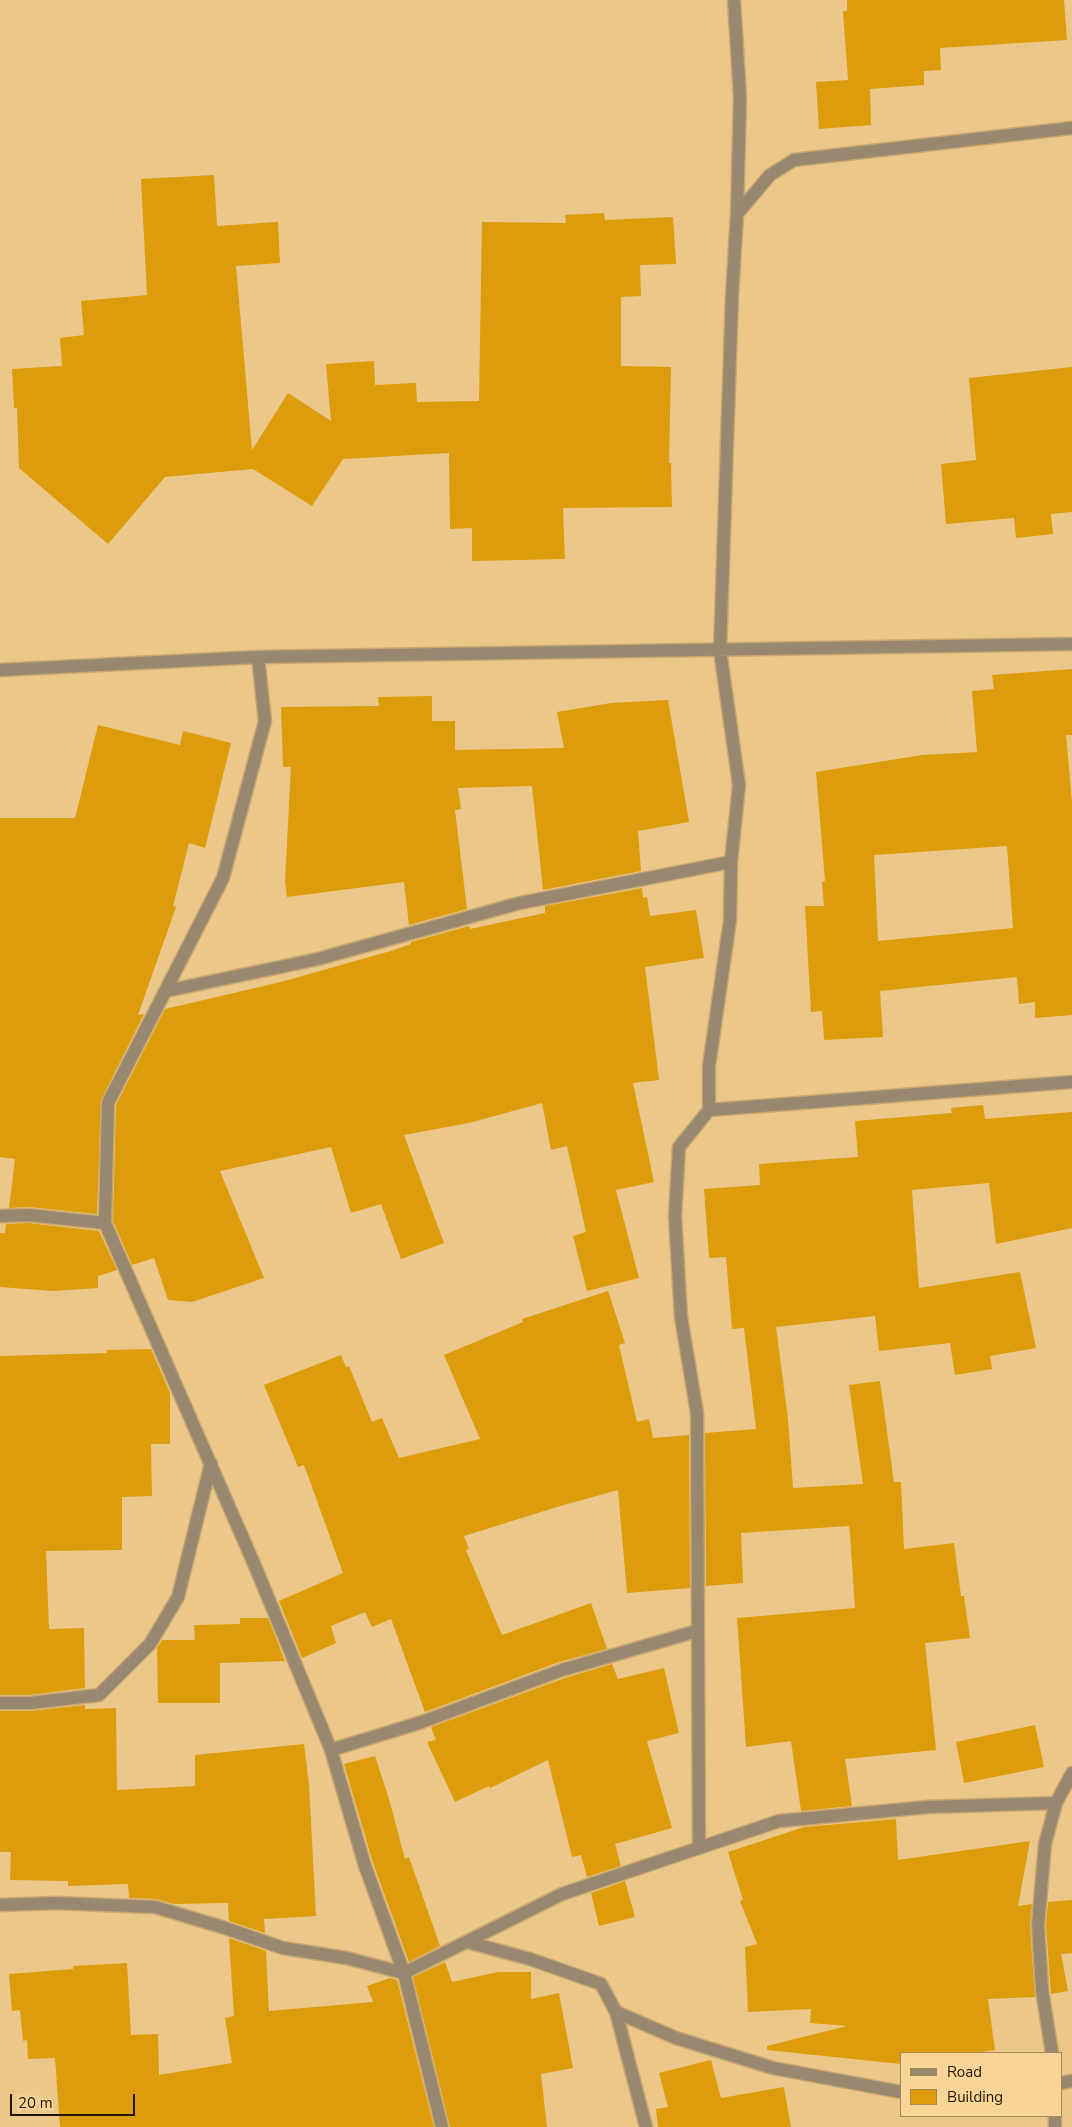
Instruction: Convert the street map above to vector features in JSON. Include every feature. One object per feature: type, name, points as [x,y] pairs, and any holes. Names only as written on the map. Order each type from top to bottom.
[{"type":"street","points":[[699,1848],[697,1413],[680,1317],[675,1216],[679,1147],[709,1110],[709,1066],[730,920],[731,862],[739,785],[720,650],[740,98],[734,0]]},
{"type":"street","points":[[737,214],[770,175],[794,160],[1072,128]]},
{"type":"street","points":[[0,670],[258,657],[1072,644]]},
{"type":"street","points":[[258,657],[265,721],[223,878],[108,1104],[105,1223],[211,1463],[331,1750],[364,1866],[404,1973],[442,2127]]},
{"type":"street","points":[[166,991],[318,959],[520,903],[731,862]]},
{"type":"street","points":[[709,1110],[1072,1082]]},
{"type":"street","points":[[0,1216],[28,1215],[105,1223]]},
{"type":"street","points":[[0,1703],[30,1703],[99,1695],[150,1644],[178,1596],[211,1463]]},
{"type":"street","points":[[331,1750],[422,1722],[562,1670],[697,1631]]},
{"type":"street","points":[[1052,2052],[1042,1990],[1038,1925],[1045,1844],[1056,1803],[1072,1773]]},
{"type":"street","points":[[0,1905],[55,1903],[155,1906],[222,1926],[283,1948],[346,1958],[404,1973],[562,1894],[779,1821],[928,1807],[1056,1803]]},
{"type":"street","points":[[467,1942],[530,1959],[601,1984],[616,2012],[646,2127]]},
{"type":"street","points":[[616,2012],[676,2038],[773,2068],[900,2092]]},
{"type":"building","points":[[847,0],[1064,0],[1067,40],[940,48],[941,70],[924,71],[924,85],[870,89],[871,125],[819,129],[816,82],[848,80],[843,11],[847,11]]},
{"type":"building","points":[[214,175],[217,226],[278,222],[280,263],[236,266],[252,450],[288,393],[331,421],[326,364],[374,361],[375,385],[416,383],[417,402],[479,401],[482,222],[566,223],[565,215],[604,213],[605,220],[673,217],[676,264],[640,265],[641,296],[621,297],[621,366],[671,367],[669,463],[671,463],[672,507],[563,508],[565,559],[472,561],[472,528],[450,529],[449,453],[343,459],[312,506],[253,469],[165,477],[108,544],[19,468],[17,408],[14,408],[12,369],[62,366],[60,338],[84,335],[81,301],[147,295],[141,179]]},
{"type":"building","points":[[1072,367],[1072,512],[1051,514],[1053,534],[1016,538],[1014,518],[946,524],[941,464],[976,460],[969,378]]},
{"type":"building","points":[[1072,669],[1072,735],[1066,735],[1072,803],[1072,1015],[1035,1018],[1035,1002],[1019,1004],[1017,977],[880,991],[883,1037],[824,1040],[822,1011],[811,1012],[805,906],[824,906],[822,882],[825,881],[816,772],[922,755],[977,752],[972,691],[994,689],[992,675]],"holes":[[[1007,846],[1013,928],[878,941],[874,855]]]},
{"type":"building","points":[[432,696],[432,721],[455,721],[455,750],[564,748],[557,712],[611,703],[668,700],[689,822],[638,831],[641,871],[543,890],[532,786],[458,788],[461,809],[455,810],[467,909],[409,925],[404,882],[287,897],[285,880],[291,767],[283,767],[281,707],[379,706],[378,697]]},
{"type":"building","points":[[98,725],[180,745],[183,731],[231,743],[205,848],[189,843],[173,906],[176,907],[138,1015],[144,1014],[101,1100],[97,1214],[29,1207],[9,1208],[15,1159],[0,1157],[0,818],[75,818]]},
{"type":"building","points":[[642,888],[643,898],[647,897],[650,916],[696,910],[704,958],[645,967],[659,1080],[633,1083],[654,1182],[616,1190],[639,1278],[587,1291],[573,1236],[586,1232],[567,1146],[551,1150],[542,1103],[469,1123],[404,1135],[444,1243],[401,1259],[381,1204],[351,1213],[331,1147],[220,1171],[264,1278],[192,1302],[168,1300],[154,1258],[132,1265],[113,1221],[116,1105],[165,1009],[281,982],[394,950],[411,944],[411,942],[469,926],[470,929],[545,913],[545,906]]},
{"type":"building","points":[[983,1105],[985,1119],[1072,1112],[1072,1228],[996,1244],[989,1183],[912,1190],[919,1288],[1020,1272],[1036,1348],[990,1356],[992,1369],[955,1375],[950,1343],[879,1351],[875,1316],[776,1327],[788,1419],[793,1488],[863,1484],[849,1385],[880,1381],[894,1482],[901,1482],[904,1549],[954,1543],[961,1596],[964,1596],[970,1638],[925,1643],[936,1750],[845,1759],[852,1806],[801,1811],[791,1741],[746,1747],[737,1618],[855,1608],[849,1526],[741,1533],[743,1583],[706,1586],[705,1433],[756,1429],[744,1328],[732,1329],[726,1257],[709,1258],[704,1189],[760,1185],[759,1164],[858,1157],[855,1121],[952,1113],[951,1108]]},
{"type":"building","points":[[28,1223],[99,1231],[117,1270],[98,1276],[98,1288],[53,1291],[0,1287],[0,1233],[5,1233],[6,1224]]},
{"type":"building","points":[[608,1291],[625,1343],[619,1345],[637,1422],[649,1419],[653,1438],[689,1435],[690,1588],[627,1593],[618,1490],[464,1536],[469,1549],[466,1550],[502,1635],[591,1603],[607,1649],[559,1662],[425,1712],[391,1619],[372,1627],[365,1612],[331,1626],[336,1643],[302,1658],[279,1601],[343,1573],[304,1465],[298,1467],[264,1385],[341,1355],[346,1367],[349,1366],[372,1422],[382,1418],[399,1458],[480,1439],[444,1355],[523,1322],[522,1319]]},
{"type":"building","points":[[151,1349],[170,1393],[170,1444],[151,1444],[152,1496],[122,1497],[122,1550],[46,1551],[49,1629],[84,1628],[85,1688],[30,1695],[0,1695],[0,1356],[107,1353],[107,1350]]},
{"type":"building","points":[[240,1618],[268,1618],[285,1661],[220,1663],[220,1703],[158,1703],[157,1648],[162,1640],[195,1640],[194,1625],[240,1624]]},
{"type":"building","points":[[612,1664],[618,1679],[664,1668],[679,1733],[647,1741],[672,1828],[615,1844],[621,1866],[587,1877],[581,1855],[572,1857],[548,1760],[490,1788],[489,1786],[455,1802],[427,1742],[436,1740],[431,1727],[565,1678]]},
{"type":"building","points":[[85,1705],[85,1709],[116,1708],[117,1790],[195,1786],[195,1755],[304,1744],[309,1784],[316,1916],[264,1919],[265,1933],[229,1921],[228,1903],[174,1904],[156,1899],[129,1898],[128,1884],[68,1886],[68,1881],[10,1880],[11,1852],[0,1852],[0,1711],[31,1711]]},
{"type":"building","points":[[1035,1725],[1044,1767],[964,1783],[956,1742]]},
{"type":"building","points":[[375,1756],[405,1859],[409,1857],[440,1946],[409,1962],[373,1863],[344,1764]]},
{"type":"building","points":[[896,1819],[898,1860],[1030,1841],[1018,1906],[1032,1904],[1030,1926],[1035,1997],[988,1999],[995,2050],[982,2052],[900,2052],[900,2064],[767,2050],[767,2046],[847,2026],[810,2023],[811,2009],[748,2012],[745,1947],[757,1944],[740,1901],[743,1900],[728,1852],[804,1827]]},
{"type":"building","points":[[625,1881],[635,1917],[599,1926],[591,1893]]},
{"type":"building","points":[[1072,1900],[1072,1953],[1061,1954],[1068,1991],[1051,1994],[1046,1925],[1048,1902]]},
{"type":"building","points":[[229,1938],[266,1951],[269,2011],[373,2002],[367,1986],[390,1978],[397,1980],[434,2127],[60,2127],[55,2058],[28,2059],[27,2040],[23,2041],[20,2010],[12,2011],[9,1974],[73,1969],[73,1966],[127,1963],[131,2035],[158,2034],[159,2075],[232,2063],[225,2018],[234,2016]]},
{"type":"building","points":[[445,1962],[452,1982],[498,1972],[531,1972],[531,1999],[559,1993],[573,2068],[541,2074],[547,2127],[450,2127],[413,1977]]},
{"type":"building","points":[[711,2060],[721,2098],[784,2087],[791,2127],[658,2127],[656,2109],[668,2107],[659,2073]]}]
